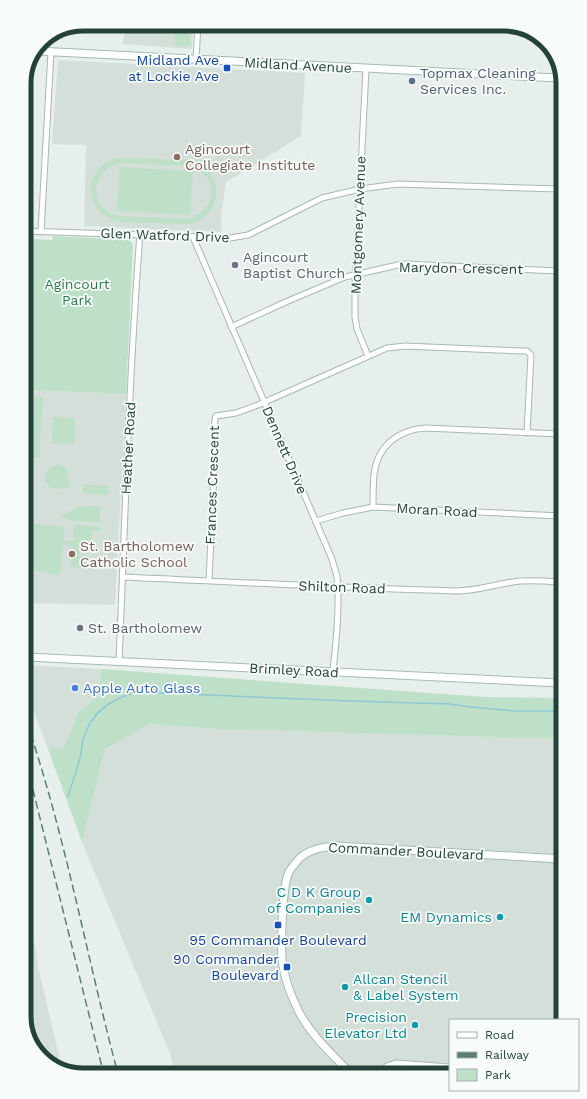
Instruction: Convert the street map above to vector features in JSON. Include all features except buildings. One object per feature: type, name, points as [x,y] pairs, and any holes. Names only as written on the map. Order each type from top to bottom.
[{"type":"main road","name":"Midland Avenue","points":[[43,51],[555,78]]},
{"type":"main road","name":"Brimley Road","points":[[31,656],[119,662],[556,683]]},
{"type":"main road","name":"Commander Boulevard","points":[[345,1068],[317,1038],[299,1013],[288,986],[282,960],[286,883],[289,873],[299,859],[320,847],[337,846],[556,859]]},
{"type":"street","points":[[196,59],[198,31]]},
{"type":"street","points":[[41,232],[51,52]]},
{"type":"street","name":"Montgomery Avenue","points":[[366,69],[355,317],[357,329],[368,356]]},
{"type":"street","name":"Glen Watford Drive","points":[[31,231],[230,238],[248,235],[322,198],[360,189],[398,184],[556,189]]},
{"type":"street","name":"Heather Road","points":[[119,662],[127,447],[140,234]]},
{"type":"street","name":"Dennett Drive","points":[[193,237],[332,559],[337,575],[337,626],[333,672]]},
{"type":"street","name":"Marydon Crescent","points":[[231,327],[288,301],[356,274],[405,264],[556,271]]},
{"type":"street","name":"Frances Crescent","points":[[208,581],[215,450],[214,420],[218,415],[236,413],[264,402],[387,348],[404,346],[527,352],[531,355],[527,433]]},
{"type":"street","points":[[373,507],[376,463],[384,448],[400,434],[415,429],[425,428],[556,434]]},
{"type":"street","name":"Moran Road","points":[[316,521],[343,513],[373,507],[556,516]]},
{"type":"street","name":"Shilton Road","points":[[123,577],[274,585],[472,591],[518,581],[531,580],[556,582]]},
{"type":"street","points":[[386,1068],[396,1063],[449,1067]]},
{"type":"shaded area","points":[[124,31],[193,31],[192,49],[123,44]]},
{"type":"shaded area","name":"Agincourt Collegiate Institute","points":[[58,60],[305,73],[301,136],[226,182],[221,217],[222,232],[84,226],[86,145],[52,144]]},
{"type":"shaded area","points":[[31,390],[126,394],[115,605],[31,603]]},
{"type":"shaded area","points":[[31,665],[101,669],[98,696],[79,712],[63,749],[48,749],[31,704]]},
{"type":"shaded area","points":[[149,724],[218,729],[556,739],[556,1019],[449,1019],[449,1068],[174,1068],[171,1056],[82,842],[105,749]]},
{"type":"shaded area","points":[[31,923],[38,966],[61,1063],[49,1055],[38,1042],[32,1026]]},
{"type":"green space","points":[[188,31],[190,44],[187,46],[178,46],[175,43],[173,36],[176,32]]},
{"type":"green space","points":[[121,158],[216,161],[215,167],[204,166],[210,173],[216,187],[215,199],[211,210],[202,219],[188,224],[132,223],[116,221],[108,218],[96,207],[93,202],[91,189],[93,177],[102,166],[111,160]],"holes":[[[119,163],[190,166],[200,171],[206,177],[210,185],[211,193],[205,209],[198,215],[188,219],[118,216],[108,212],[97,198],[96,190],[98,181],[102,174],[109,167]]]},
{"type":"green space","points":[[120,167],[193,171],[190,215],[117,211]]},
{"type":"green space","name":"Agincourt Park","points":[[53,236],[130,240],[133,246],[126,394],[31,390],[31,239],[52,240]]},
{"type":"green space","points":[[31,397],[43,397],[39,458],[31,457]]},
{"type":"green space","points":[[53,417],[75,418],[74,444],[51,443]]},
{"type":"green space","points":[[57,464],[66,468],[70,482],[68,488],[51,488],[44,479],[47,470]]},
{"type":"green space","points":[[83,484],[108,486],[107,495],[83,493]]},
{"type":"green space","points":[[79,507],[101,507],[100,523],[68,520],[60,516]]},
{"type":"green space","points":[[31,523],[65,527],[60,575],[31,571]]},
{"type":"green space","points":[[75,525],[101,528],[101,531],[93,531],[90,543],[81,543],[80,556],[90,556],[89,567],[87,568],[71,567],[72,546],[65,545],[65,541],[74,541],[73,529],[75,528]]},
{"type":"green space","points":[[101,669],[485,697],[556,698],[556,739],[218,729],[150,724],[105,749],[82,842],[48,749],[63,748],[79,712],[98,696]]},
{"type":"waterway","points":[[68,796],[79,763],[83,739],[92,720],[112,702],[138,692],[450,704],[515,711],[556,711]]},
{"type":"railway","points":[[31,735],[65,854],[116,1068]]},
{"type":"railway","points":[[31,782],[102,1068]]},
{"type":"place","name":"Midland Ave at Lockie Ave","points":[[227,68]]},
{"type":"place","name":"Topmax Cleaning Services Inc.","points":[[412,81]]},
{"type":"place","name":"Agincourt Collegiate Institute","points":[[177,157]]},
{"type":"place","name":"Agincourt Baptist Church","points":[[235,265]]},
{"type":"place","name":"St. Bartholomew Catholic School","points":[[72,554]]},
{"type":"place","name":"St. Bartholomew","points":[[80,628]]},
{"type":"place","name":"Apple Auto Glass","points":[[75,688]]},
{"type":"place","name":"C D K Group of Companies","points":[[369,900]]},
{"type":"place","name":"EM Dynamics","points":[[500,917]]},
{"type":"place","name":"95 Commander Boulevard","points":[[278,925]]},
{"type":"place","name":"90 Commander Boulevard","points":[[287,967]]},
{"type":"place","name":"Allcan Stencil & Label System","points":[[345,987]]},
{"type":"place","name":"Precision Elevator Ltd","points":[[415,1025]]}]
